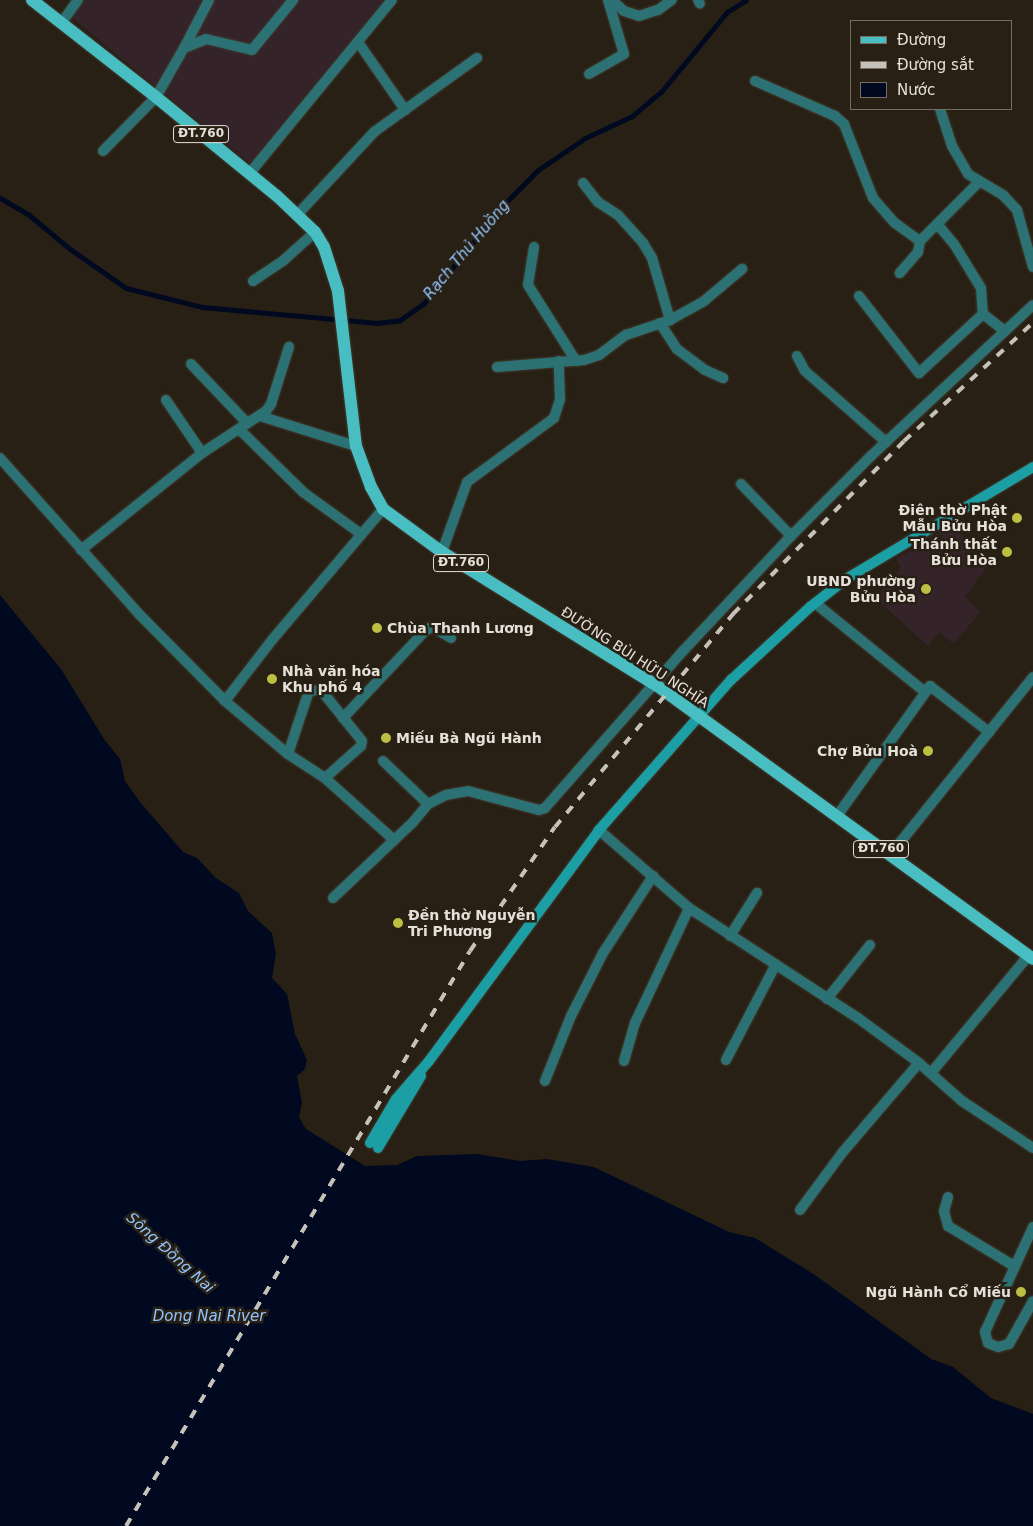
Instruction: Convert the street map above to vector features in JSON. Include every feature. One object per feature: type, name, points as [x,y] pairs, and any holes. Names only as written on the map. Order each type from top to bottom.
[{"type":"main road","name":"ĐT.760","points":[[32,0],[156,96],[315,232]]},
{"type":"main road","name":"ĐƯỜNG BÙI HỮU NGHĨA","points":[[315,232],[324,247],[338,291],[356,446],[371,487],[383,509],[442,552],[656,685],[1030,958]]},
{"type":"main road","points":[[374,1146],[407,1105],[429,1061],[599,830],[730,680],[815,603],[901,544],[1033,467]]},
{"type":"street","points":[[62,22],[78,0]]},
{"type":"street","points":[[103,151],[156,96],[209,0]]},
{"type":"street","points":[[184,48],[206,39],[252,50],[293,0]]},
{"type":"street","points":[[249,174],[392,0]]},
{"type":"street","points":[[589,74],[624,54],[608,0]]},
{"type":"street","points":[[612,0],[624,10],[639,16],[647,15],[672,0]]},
{"type":"street","points":[[358,42],[405,110]]},
{"type":"street","points":[[297,216],[374,132],[477,58]]},
{"type":"street","points":[[755,81],[840,118],[873,198],[895,223],[920,241]]},
{"type":"street","points":[[940,110],[952,146],[968,174],[1003,195],[1017,210],[1033,267]]},
{"type":"street","points":[[900,273],[918,252],[920,241],[979,182]]},
{"type":"street","points":[[583,183],[598,202],[618,215],[643,242],[652,258],[665,322],[677,349],[705,370],[722,378]]},
{"type":"street","points":[[859,296],[919,373],[983,314],[982,288],[954,244],[938,225]]},
{"type":"street","points":[[253,281],[284,260],[315,232]]},
{"type":"street","points":[[534,246],[528,285],[576,361]]},
{"type":"street","points":[[497,367],[576,361],[600,355],[626,335],[665,322],[704,302],[742,269]]},
{"type":"street","points":[[333,898],[394,840],[428,804],[446,795],[468,792],[538,810],[545,808],[656,685],[683,651],[792,536],[886,442],[971,366],[1033,305]]},
{"type":"street","points":[[983,314],[1005,331]]},
{"type":"street","points":[[81,550],[202,453],[260,416],[271,404],[289,347]]},
{"type":"street","points":[[797,356],[805,372],[886,442]]},
{"type":"street","points":[[442,552],[467,482],[554,418],[560,399],[559,361]]},
{"type":"street","points":[[192,364],[296,486],[362,534]]},
{"type":"street","points":[[166,400],[202,453]]},
{"type":"street","points":[[260,416],[356,446]]},
{"type":"street","points":[[0,458],[81,550],[225,701],[288,754],[325,778],[394,840]]},
{"type":"street","points":[[741,484],[792,536]]},
{"type":"street","points":[[225,701],[272,640],[383,509]]},
{"type":"street","points":[[815,603],[925,692]]},
{"type":"street","points":[[343,718],[426,630],[432,628],[451,638]]},
{"type":"street","points":[[890,855],[1033,677]]},
{"type":"street","points":[[837,816],[925,692],[933,686],[989,732]]},
{"type":"street","points":[[288,754],[309,691],[320,690],[360,737],[360,746],[325,778]]},
{"type":"street","points":[[383,761],[428,804]]},
{"type":"street","points":[[599,830],[689,908],[827,998],[919,1063],[962,1101],[1033,1148]]},
{"type":"street","points":[[544,1081],[571,1016],[603,952],[653,876]]},
{"type":"street","points":[[730,936],[757,893]]},
{"type":"street","points":[[624,1062],[635,1023],[689,908]]},
{"type":"street","points":[[827,998],[870,945]]},
{"type":"street","points":[[931,1073],[1030,958]]},
{"type":"street","points":[[726,1060],[776,964]]},
{"type":"street","points":[[800,1210],[842,1153],[919,1063]]},
{"type":"street","points":[[948,1197],[944,1210],[948,1226],[1014,1266]]},
{"type":"street","points":[[1033,1227],[1014,1266],[984,1338],[993,1346],[1009,1344],[1033,1301]]},
{"type":"shaded area","points":[[85,0],[384,0],[250,163],[72,18]]},
{"type":"shaded area","name":"UBND phường Bửu Hòa","points":[[952,525],[985,556],[981,560],[988,565],[965,597],[980,612],[954,644],[939,632],[928,646],[875,598],[901,568],[896,559]]},
{"type":"water","name":"Dong Nai River","points":[[0,595],[61,669],[104,739],[120,759],[125,781],[140,802],[183,852],[197,858],[216,878],[239,893],[248,911],[272,933],[276,954],[272,978],[287,994],[295,1034],[307,1060],[305,1069],[297,1076],[302,1103],[299,1117],[306,1129],[365,1166],[397,1165],[417,1156],[477,1154],[520,1161],[547,1159],[594,1167],[729,1232],[755,1238],[815,1275],[931,1359],[953,1367],[991,1398],[1033,1414],[1033,1526],[0,1526]]},
{"type":"waterway","name":"Rạch Thủ Huồng","points":[[0,198],[29,215],[70,249],[126,288],[202,307],[377,323],[400,320],[424,303],[504,204],[538,170],[585,138],[632,116],[661,92],[727,12],[746,0]]},
{"type":"railway","points":[[126,1526],[470,951],[555,827],[733,614],[904,441],[1033,323]]},
{"type":"place","name":"Điện thờ Phật Mẫu Bửu Hòa","points":[[1017,518]]},
{"type":"place","name":"Thánh thất Bửu Hòa","points":[[1007,552]]},
{"type":"place","name":"UBND phường Bửu Hòa","points":[[926,589]]},
{"type":"place","name":"Chùa Thanh Lương","points":[[377,628]]},
{"type":"place","name":"Nhà văn hóa Khu phố 4","points":[[272,679]]},
{"type":"place","name":"Miếu Bà Ngũ Hành","points":[[386,738]]},
{"type":"place","name":"Chợ Bửu Hoà","points":[[928,751]]},
{"type":"place","name":"Đền thờ Nguyễn Tri Phương","points":[[398,923]]},
{"type":"place","name":"Ngũ Hành Cổ Miếu","points":[[1021,1292]]},
{"type":"water label","name":"Sông Đồng Nai","points":[[170,1253]]}]
